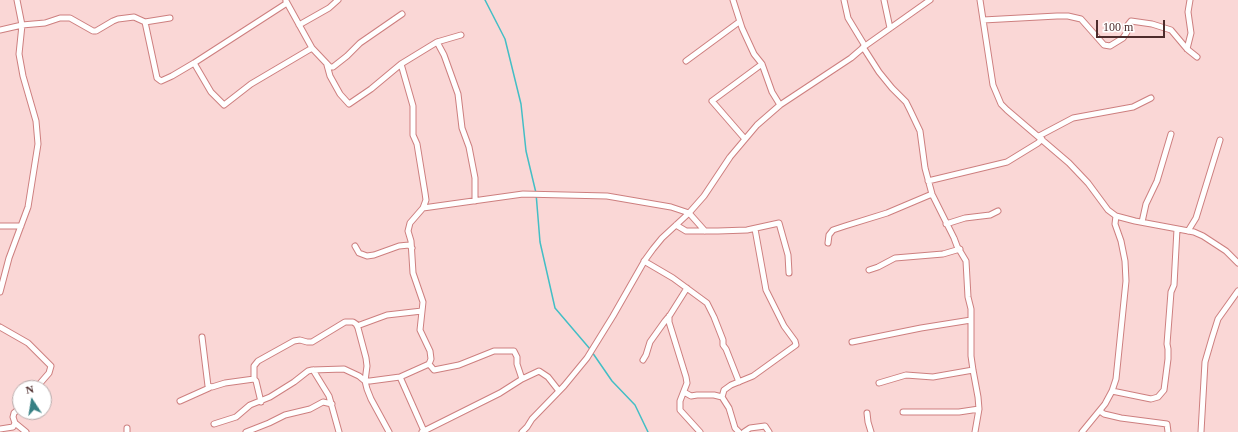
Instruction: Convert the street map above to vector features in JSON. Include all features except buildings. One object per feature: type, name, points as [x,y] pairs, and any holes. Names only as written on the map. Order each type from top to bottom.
[{"type":"street","points":[[0,292],[28,207],[38,144],[36,121],[23,76],[19,54],[22,25],[17,0]]},
{"type":"street","points":[[299,25],[329,8],[338,0]]},
{"type":"street","points":[[733,0],[739,22],[754,54],[762,64],[772,92],[780,105]]},
{"type":"street","points":[[844,0],[848,18],[864,47],[879,72],[906,102],[920,131],[928,181],[932,194],[966,261],[971,320],[972,370],[979,409],[975,432]]},
{"type":"street","points":[[884,0],[890,28]]},
{"type":"street","points":[[522,432],[529,430],[532,419],[559,391],[587,358],[644,261],[662,238],[689,213],[713,184],[730,158],[757,125],[780,105],[851,58],[930,0]]},
{"type":"street","points":[[980,0],[993,86],[1001,104],[1079,173],[1108,210],[1116,216],[1188,231],[1204,236],[1226,251],[1238,262]]},
{"type":"street","points":[[1187,49],[1191,33],[1188,12],[1190,0]]},
{"type":"street","points":[[145,22],[157,78],[161,81],[194,63],[286,1],[312,48],[327,65],[330,76],[340,94],[349,104],[371,89],[401,64],[437,42],[461,35]]},
{"type":"street","points":[[327,65],[333,67],[360,43],[402,14]]},
{"type":"street","points":[[983,20],[1057,16],[1081,19],[1104,45],[1110,46],[1123,38],[1127,32],[1127,26],[1131,21],[1152,24],[1171,30],[1187,49],[1197,58]]},
{"type":"street","points":[[0,30],[22,25],[45,23],[60,18],[70,18],[93,31],[96,31],[118,19],[134,17],[145,22],[170,18]]},
{"type":"street","points":[[686,61],[739,22]]},
{"type":"street","points":[[437,42],[444,55],[458,94],[462,128],[469,147],[475,178],[475,201]]},
{"type":"street","points":[[194,63],[212,92],[224,105],[251,84],[312,48]]},
{"type":"street","points":[[214,424],[236,417],[250,405],[261,402],[294,382],[308,371],[344,369],[359,376],[365,381],[400,376],[429,364],[431,359],[430,351],[420,330],[422,298],[413,273],[412,248],[408,234],[408,227],[410,223],[423,208],[426,200],[417,144],[413,135],[413,106],[401,64]]},
{"type":"street","points":[[745,139],[712,101],[762,64]]},
{"type":"street","points":[[928,181],[1007,162],[1038,143],[1040,138],[1073,118],[1133,107],[1151,98]]},
{"type":"street","points":[[1142,222],[1146,204],[1157,181],[1171,134]]},
{"type":"street","points":[[1188,231],[1196,218],[1220,140]]},
{"type":"street","points":[[423,208],[523,194],[607,196],[671,207],[689,213],[705,231]]},
{"type":"street","points":[[828,243],[829,235],[833,230],[887,213],[932,194]]},
{"type":"street","points":[[946,224],[965,218],[990,215],[998,212]]},
{"type":"street","points":[[1082,432],[1100,411],[1112,391],[1119,357],[1126,281],[1124,254],[1115,224],[1116,216]]},
{"type":"street","points":[[676,225],[686,231],[705,231],[755,229],[779,223],[788,255],[789,273]]},
{"type":"street","points":[[0,226],[21,226]]},
{"type":"street","points":[[722,397],[724,390],[731,385],[753,376],[796,346],[766,290],[755,229]]},
{"type":"street","points":[[1112,391],[1151,398],[1158,397],[1164,390],[1168,359],[1167,344],[1171,292],[1174,285],[1177,229]]},
{"type":"street","points":[[355,246],[359,253],[367,256],[399,246],[409,245],[412,248]]},
{"type":"street","points":[[869,270],[895,258],[943,254],[960,249]]},
{"type":"street","points":[[644,261],[687,288],[710,306],[723,340],[723,345],[739,382]]},
{"type":"street","points":[[643,360],[650,342],[687,288]]},
{"type":"street","points":[[1201,432],[1205,362],[1218,319],[1238,291]]},
{"type":"street","points":[[357,326],[387,315],[422,311]]},
{"type":"street","points":[[669,316],[669,322],[687,383],[680,401],[680,410],[700,432]]},
{"type":"street","points":[[852,342],[920,328],[971,320]]},
{"type":"street","points":[[261,402],[256,381],[254,379],[254,369],[258,360],[297,340],[312,342],[347,321],[355,322],[366,362],[365,381],[370,399],[389,432]]},
{"type":"street","points":[[0,327],[28,343],[50,366],[49,373],[43,380]]},
{"type":"street","points":[[202,337],[207,384],[209,388]]},
{"type":"street","points":[[429,364],[434,370],[459,365],[494,351],[514,351],[517,357],[517,364],[522,379]]},
{"type":"street","points":[[313,370],[330,396],[339,432]]},
{"type":"street","points":[[880,383],[906,375],[933,377],[972,370]]},
{"type":"street","points":[[400,376],[423,432],[440,422],[500,393],[522,379],[539,371],[548,377],[559,391]]},
{"type":"street","points":[[180,401],[209,388],[225,383],[254,379]]},
{"type":"street","points":[[684,392],[691,396],[714,395],[722,397],[729,408],[735,428],[739,432]]},
{"type":"street","points":[[246,432],[269,424],[285,415],[310,409],[323,402],[332,404]]},
{"type":"street","points":[[903,412],[959,412],[979,409]]},
{"type":"street","points":[[1100,411],[1104,414],[1121,418],[1167,424],[1168,432]]},
{"type":"street","points":[[867,413],[871,432]]},
{"type":"street","points":[[14,420],[15,423],[26,432]]},
{"type":"street","points":[[0,429],[13,426],[15,423]]},
{"type":"street","points":[[744,432],[750,428],[765,426],[769,432]]},
{"type":"waterway","points":[[485,0],[505,39],[521,104],[526,151],[536,193],[540,242],[555,308],[590,349]]},
{"type":"waterway","points":[[592,352],[612,381],[635,405],[648,432]]}]
